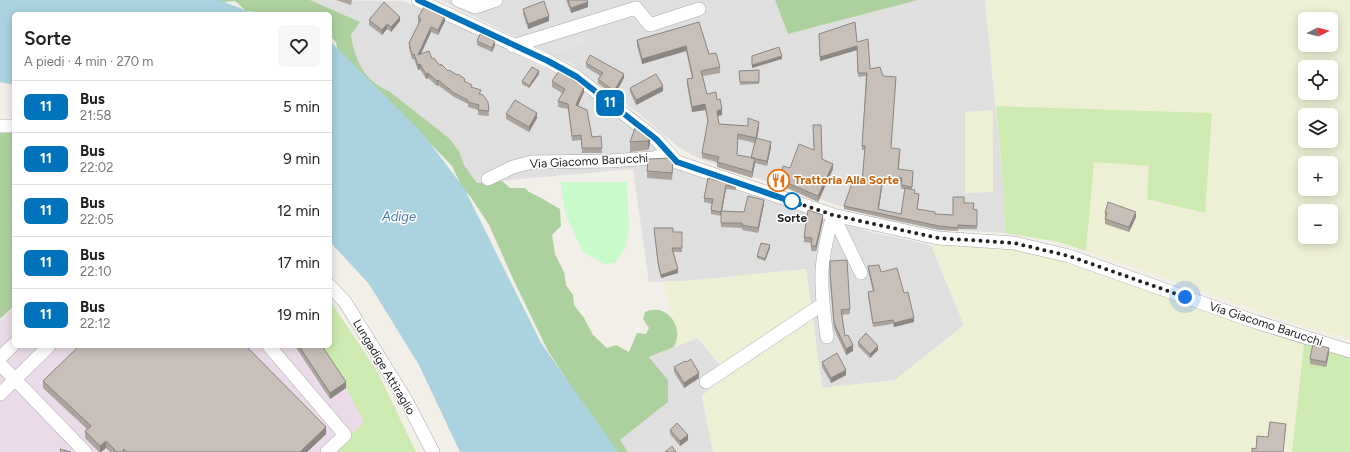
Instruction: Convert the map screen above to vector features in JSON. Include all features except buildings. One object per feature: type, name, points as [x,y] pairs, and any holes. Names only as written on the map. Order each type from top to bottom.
[{"type":"street","name":"Via Giacomo Barucchi","points":[[418,0],[513,46],[548,61],[577,77],[656,139],[677,162],[833,215],[938,238],[1014,243],[1069,256],[1256,322],[1350,351]]},
{"type":"street","points":[[458,0],[475,6],[496,0]]},
{"type":"street","points":[[513,46],[636,8],[650,25],[699,9]]},
{"type":"street","points":[[0,126],[12,126]]},
{"type":"street","name":"Via Giacomo Barucchi","points":[[488,179],[514,167],[532,162],[609,161],[654,158],[669,153]]},
{"type":"street","points":[[833,215],[861,273]]},
{"type":"street","points":[[827,337],[823,304],[822,270],[826,243],[833,215]]},
{"type":"street","name":"Lungadige Attiraglio","points":[[332,288],[345,302],[407,402],[433,452]]},
{"type":"street","points":[[706,382],[823,304]]},
{"type":"street","points":[[0,358],[12,346]]},
{"type":"street","points":[[0,394],[46,348]]},
{"type":"street","points":[[271,348],[345,435],[327,452]]},
{"type":"street","points":[[0,364],[85,452]]},
{"type":"shaded area","points":[[310,0],[403,1],[443,18],[562,77],[611,111],[669,159],[835,222],[875,233],[931,245],[964,325],[895,380],[822,388],[806,269],[686,281],[649,282],[633,169],[477,183],[464,165],[459,151],[449,138],[389,91],[378,86],[366,75],[358,63],[354,52],[351,35],[360,22]]},
{"type":"shaded area","points":[[440,0],[775,0],[788,34],[918,0],[985,0],[1003,184],[1005,233],[935,229],[879,219],[700,159],[678,147],[642,116],[571,64]]},
{"type":"shaded area","points":[[583,35],[586,44],[552,55],[549,45]]},
{"type":"shaded area","points":[[332,304],[377,371],[416,452],[0,452],[0,321],[12,310],[12,348],[332,348]]},
{"type":"shaded area","points":[[698,338],[727,374],[702,396],[713,452],[628,452],[620,440],[668,402],[668,380],[649,357]]},
{"type":"green space","points":[[217,0],[310,0],[360,22],[351,35],[355,53],[362,69],[373,82],[389,91],[449,138],[459,151],[464,165],[477,183],[502,181],[510,188],[525,188],[529,192],[560,209],[561,226],[552,235],[555,254],[564,272],[566,285],[573,295],[574,305],[584,318],[593,335],[607,348],[616,345],[629,352],[637,333],[646,334],[649,328],[643,319],[645,312],[660,310],[672,318],[677,331],[677,339],[674,347],[649,357],[668,380],[668,402],[620,440],[628,452],[614,452],[548,351],[489,225],[470,196],[463,189],[452,166],[401,113],[338,53],[336,42],[332,38],[332,12],[255,12],[246,11],[235,1],[223,2]]},
{"type":"green space","points":[[775,0],[918,0],[788,34]]},
{"type":"green space","points":[[985,0],[1350,0],[1350,338],[1313,330],[1086,251],[1094,162],[1149,166],[1212,114],[996,106]]},
{"type":"green space","points":[[996,106],[1212,113],[1205,213],[1147,199],[1149,166],[1094,162],[1086,251],[1059,242],[1005,233],[1003,184]]},
{"type":"green space","points":[[993,110],[993,192],[965,193],[965,112]]},
{"type":"green space","points":[[0,132],[12,133],[12,308],[0,319]]},
{"type":"green space","points":[[560,182],[627,182],[629,230],[625,248],[615,263],[604,264],[583,252],[566,215]]},
{"type":"green space","points":[[931,245],[979,245],[1012,248],[1055,257],[1304,343],[1292,452],[713,452],[702,396],[727,373],[698,338],[674,347],[678,339],[675,322],[671,317],[663,281],[686,281],[806,269],[822,388],[895,380],[964,325]]},
{"type":"green space","points":[[332,304],[377,371],[416,452],[334,452],[364,422],[346,388],[319,348],[332,348]]},
{"type":"green space","points":[[1304,343],[1350,354],[1350,452],[1292,452]]},
{"type":"water","points":[[0,0],[219,0],[250,12],[12,12],[12,85],[0,82]]},
{"type":"water","name":"Adige","points":[[332,43],[423,134],[464,188],[541,343],[618,452],[460,452],[419,365],[369,284],[332,244]]},
{"type":"bus line","name":"11","points":[[418,0],[513,46],[548,61],[577,77],[656,139],[677,162],[799,204]]},
{"type":"place","name":"Trattoria Alla Sorte","points":[[779,180]]},
{"type":"place","name":"Sorte","points":[[792,201]]},
{"type":"route","points":[[792,201],[788,200],[833,215],[938,238],[1014,243],[1069,256],[1185,297]]}]
